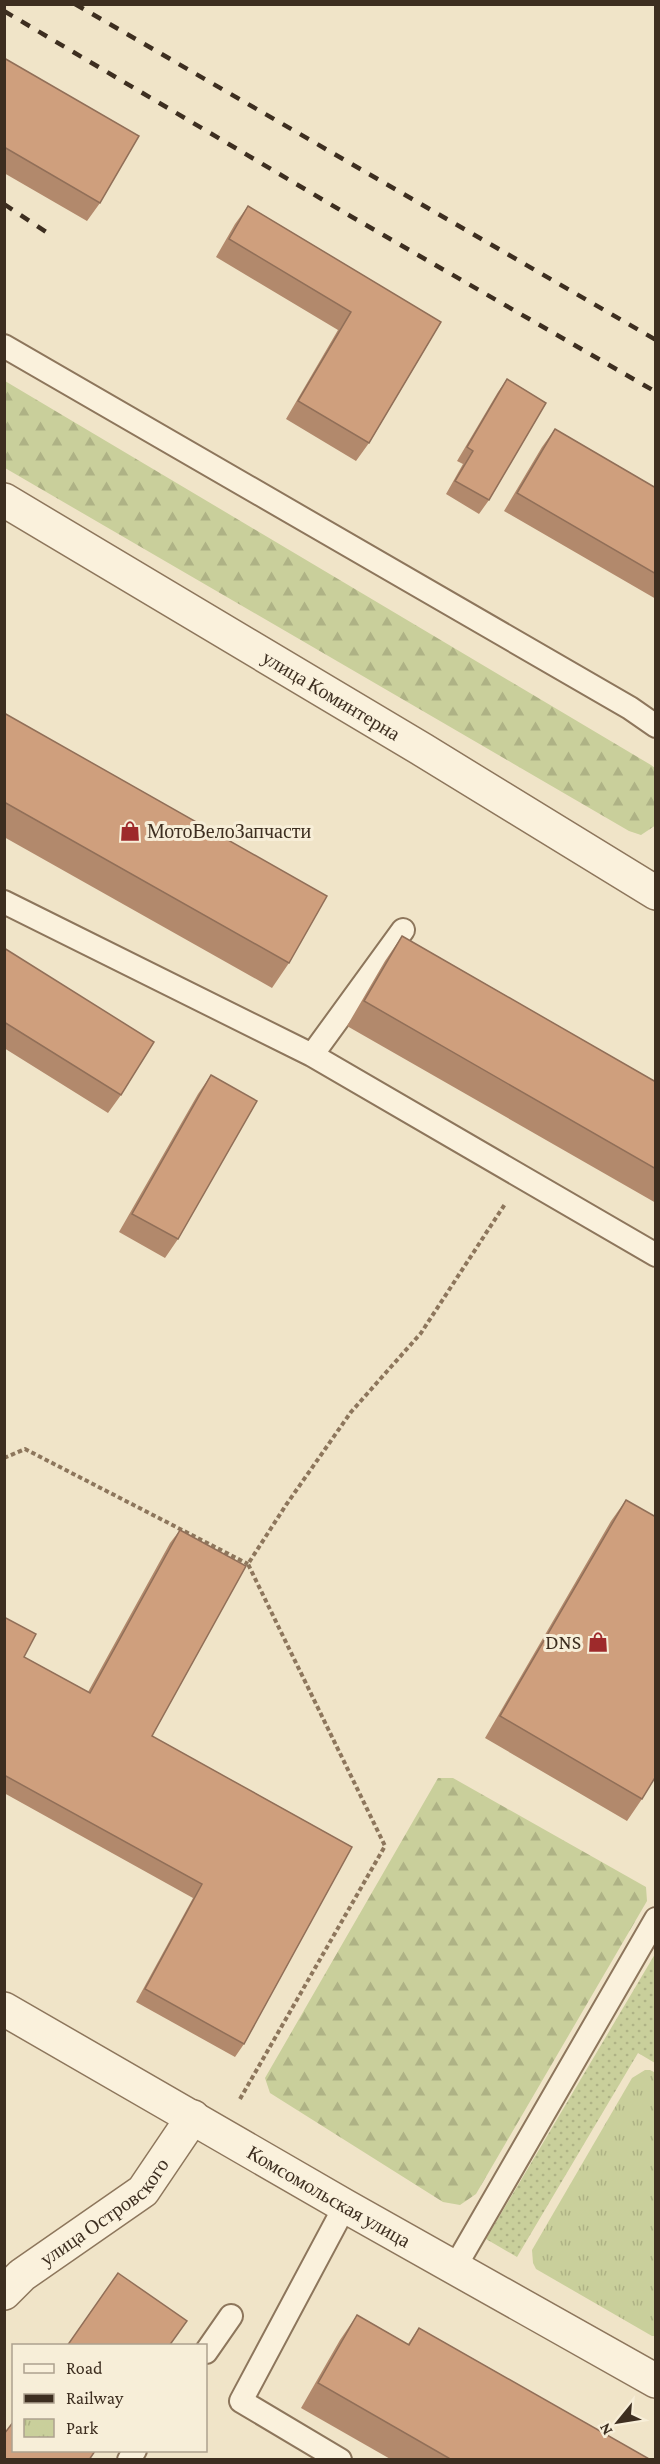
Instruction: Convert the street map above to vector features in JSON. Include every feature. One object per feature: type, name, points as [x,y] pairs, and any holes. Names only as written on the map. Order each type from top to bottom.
[{"type":"street","name":"улица Коминтерна","points":[[4,500],[423,750],[656,893]]},
{"type":"street","name":"Комсомольская улица","points":[[4,2008],[345,2206],[656,2381]]},
{"type":"street","name":"улица Островского","points":[[4,2293],[22,2275],[143,2191],[193,2117]]},
{"type":"lane","points":[[4,346],[620,702],[656,726]]},
{"type":"lane","points":[[4,902],[312,1055],[656,1255]]},
{"type":"lane","points":[[312,1055],[403,930]]},
{"type":"lane","points":[[455,2267],[656,1919]]},
{"type":"lane","points":[[340,2460],[241,2401],[345,2206]]},
{"type":"lane","points":[[207,2351],[231,2316]]},
{"type":"path","points":[[248,1564],[351,1412],[421,1333],[522,1178]]},
{"type":"path","points":[[4,1458],[26,1449],[248,1564],[385,1846],[240,2099]]},
{"type":"green space","points":[[5,381],[651,765],[656,769],[656,825],[641,835],[629,831],[5,468]]},
{"type":"green space","points":[[438,1778],[453,1778],[646,1887],[647,1901],[476,2194],[460,2205],[443,2202],[270,2093],[265,2078]]},
{"type":"green space","points":[[655,1954],[655,2063],[638,2053],[517,2257],[486,2239]]},
{"type":"green space","points":[[645,2070],[656,2073],[655,2336],[536,2269],[532,2250],[632,2078]]},
{"type":"building","points":[[4,58],[139,136],[100,203],[4,147]]},
{"type":"building","points":[[248,206],[441,322],[369,443],[298,401],[351,312],[229,239]]},
{"type":"building","points":[[507,379],[546,403],[489,500],[455,481],[473,451],[467,447]]},
{"type":"building","points":[[555,429],[656,488],[656,574],[517,493]]},
{"type":"building","points":[[4,713],[327,896],[289,963],[4,802]]},
{"type":"building","points":[[402,936],[656,1082],[656,1169],[364,1001]]},
{"type":"building","points":[[4,948],[154,1042],[121,1095],[4,1022]]},
{"type":"building","points":[[211,1075],[257,1101],[178,1239],[132,1214]]},
{"type":"building","name":"DNS","points":[[626,1500],[656,1517],[656,1776],[642,1799],[500,1716]]},
{"type":"building","points":[[180,1530],[246,1566],[152,1736],[352,1847],[244,2044],[145,1989],[202,1884],[4,1775],[4,1617],[36,1634],[24,1657],[90,1693]]},
{"type":"building","points":[[118,2273],[187,2321],[170,2344],[68,2344]]},
{"type":"building","points":[[357,2315],[409,2345],[419,2328],[651,2460],[452,2460],[318,2383]]},
{"type":"building","points":[[12,2424],[12,2452],[94,2452],[89,2460],[4,2460],[4,2434]]},
{"type":"railway","points":[[75,4],[656,340]]},
{"type":"railway","points":[[4,11],[352,217],[656,392]]},
{"type":"railway","points":[[4,204],[52,236]]},
{"type":"place","name":"МотоВелоЗапчасти","points":[[130,831]]},
{"type":"place","name":"DNS","points":[[598,1642]]}]
